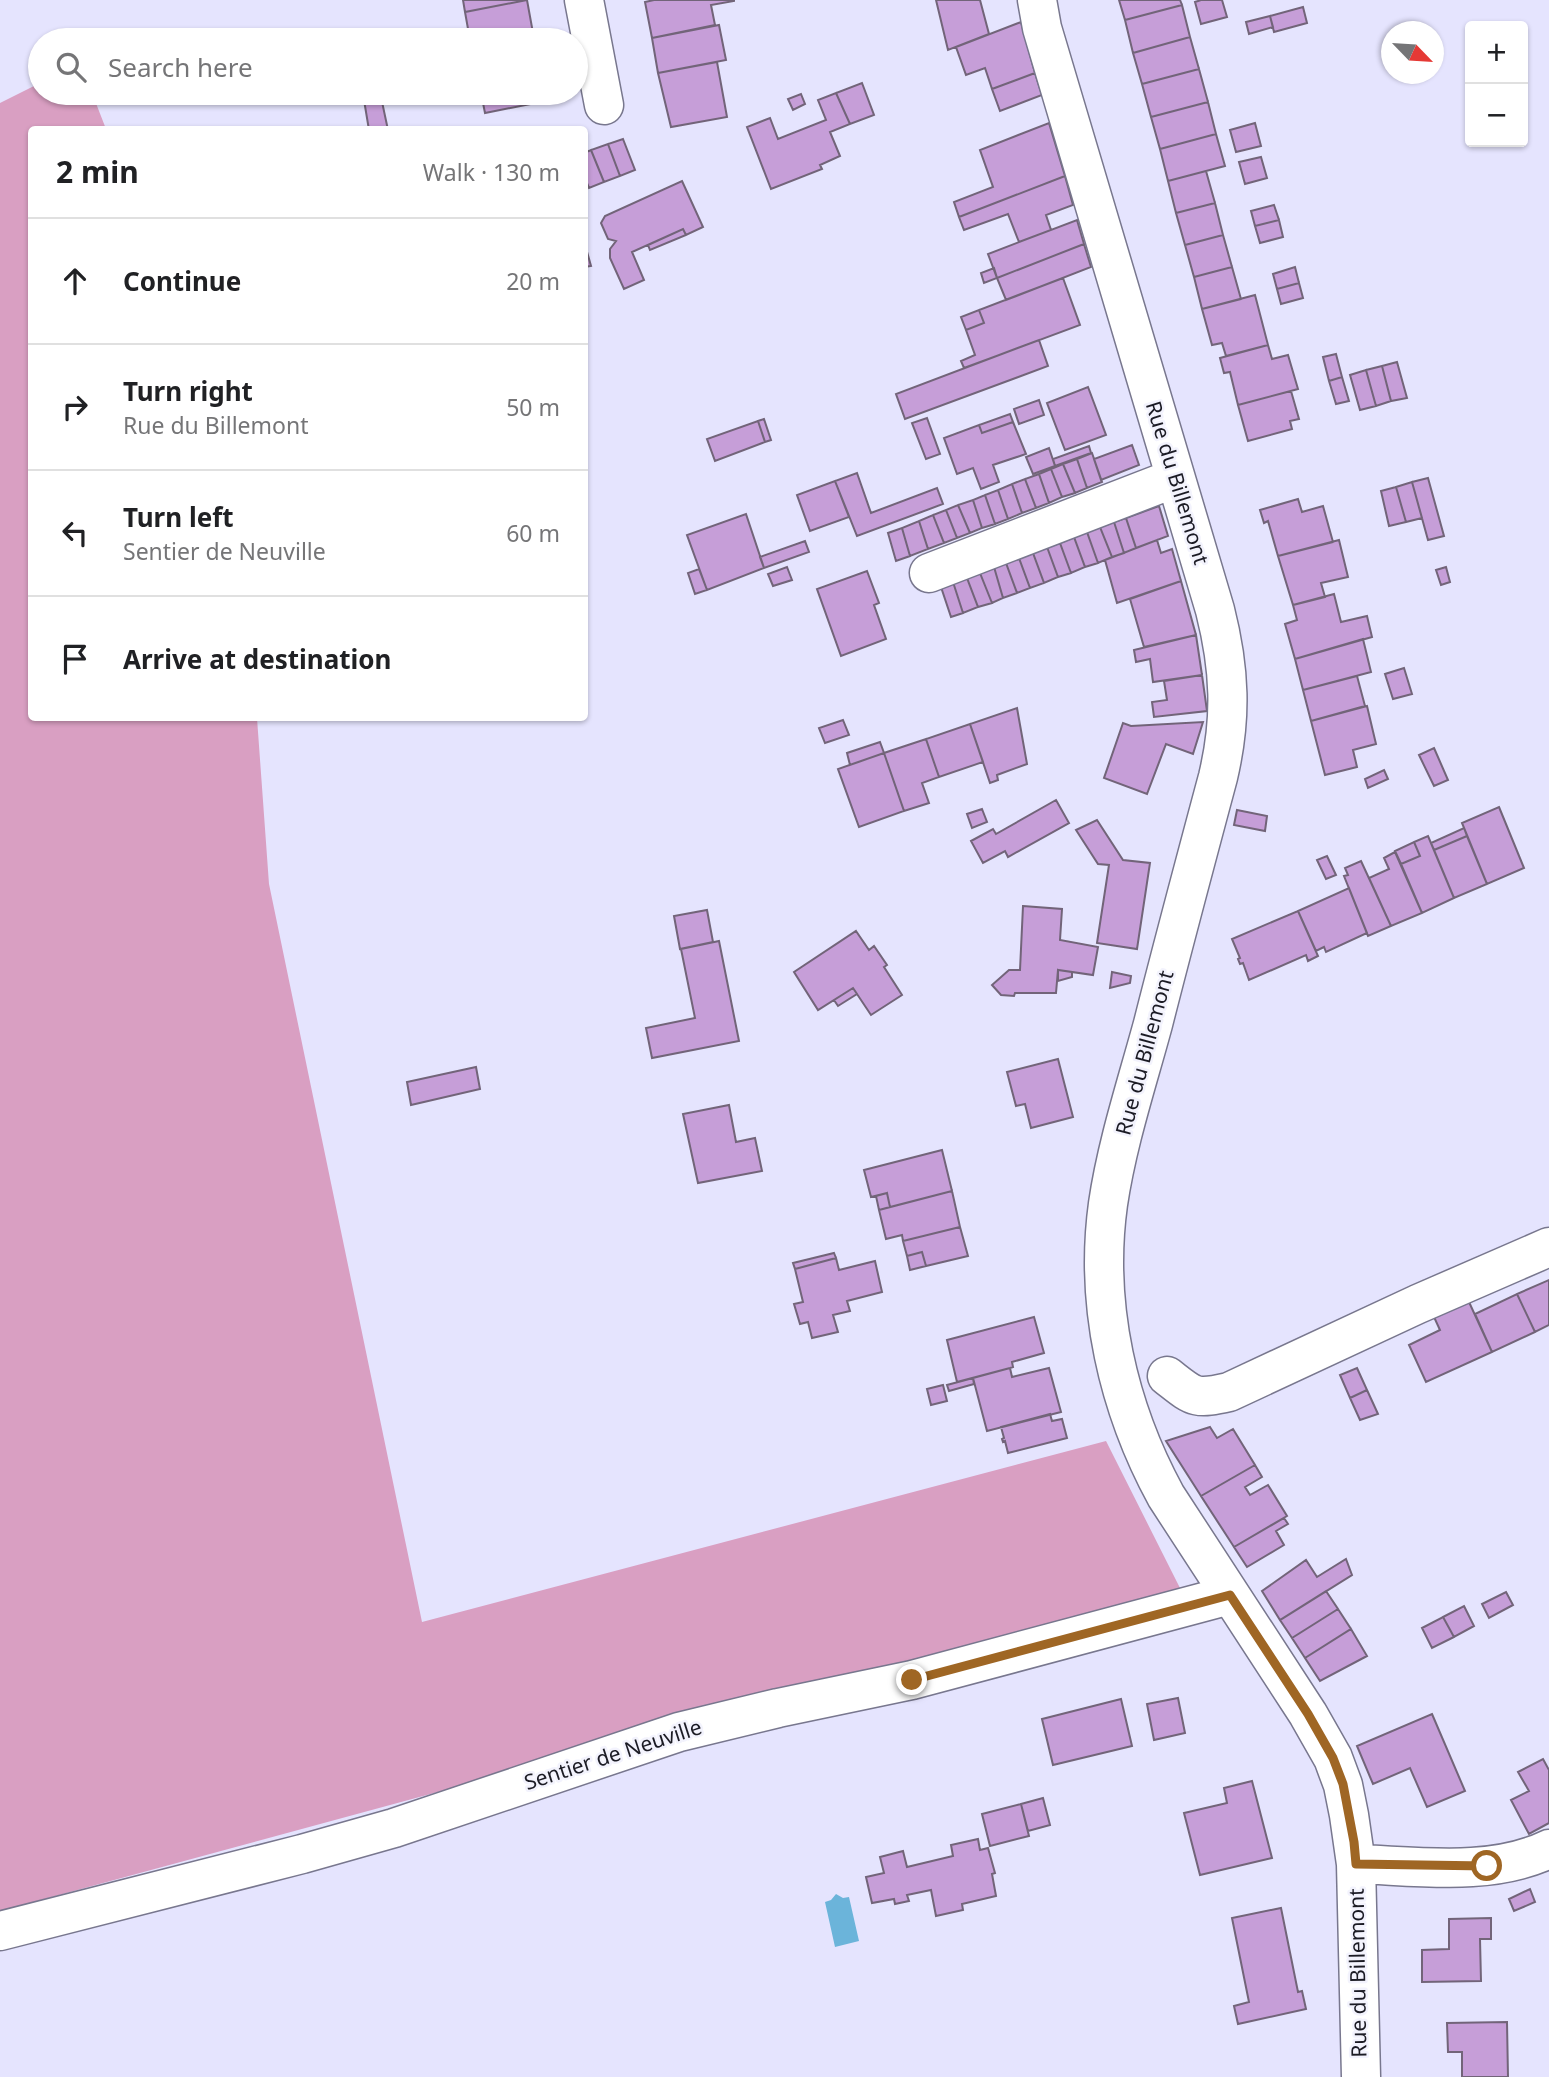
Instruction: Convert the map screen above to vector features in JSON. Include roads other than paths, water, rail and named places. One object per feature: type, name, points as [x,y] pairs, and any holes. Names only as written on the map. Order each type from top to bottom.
[{"type":"street","points":[[584,0],[604,105]]},
{"type":"street","name":"Rue du Billemont","points":[[1037,0],[1042,29],[1221,634],[1227,662],[1229,693],[1225,749],[1115,1170],[1105,1235],[1106,1299],[1121,1389],[1143,1452],[1166,1496],[1308,1714],[1333,1758],[1347,1805],[1356,1864],[1361,2077]]},
{"type":"street","points":[[929,573],[1175,478]]},
{"type":"street","points":[[1167,1376],[1193,1396],[1207,1397],[1228,1392],[1549,1247]]},
{"type":"street","name":"Sentier de Neuville","points":[[0,1931],[394,1828],[692,1728],[912,1680],[1230,1595]]},
{"type":"street","points":[[1356,1864],[1487,1866],[1549,1849]]},
{"type":"water","points":[[836,1894],[843,1898],[849,1897],[859,1941],[835,1947],[825,1902]]}]
